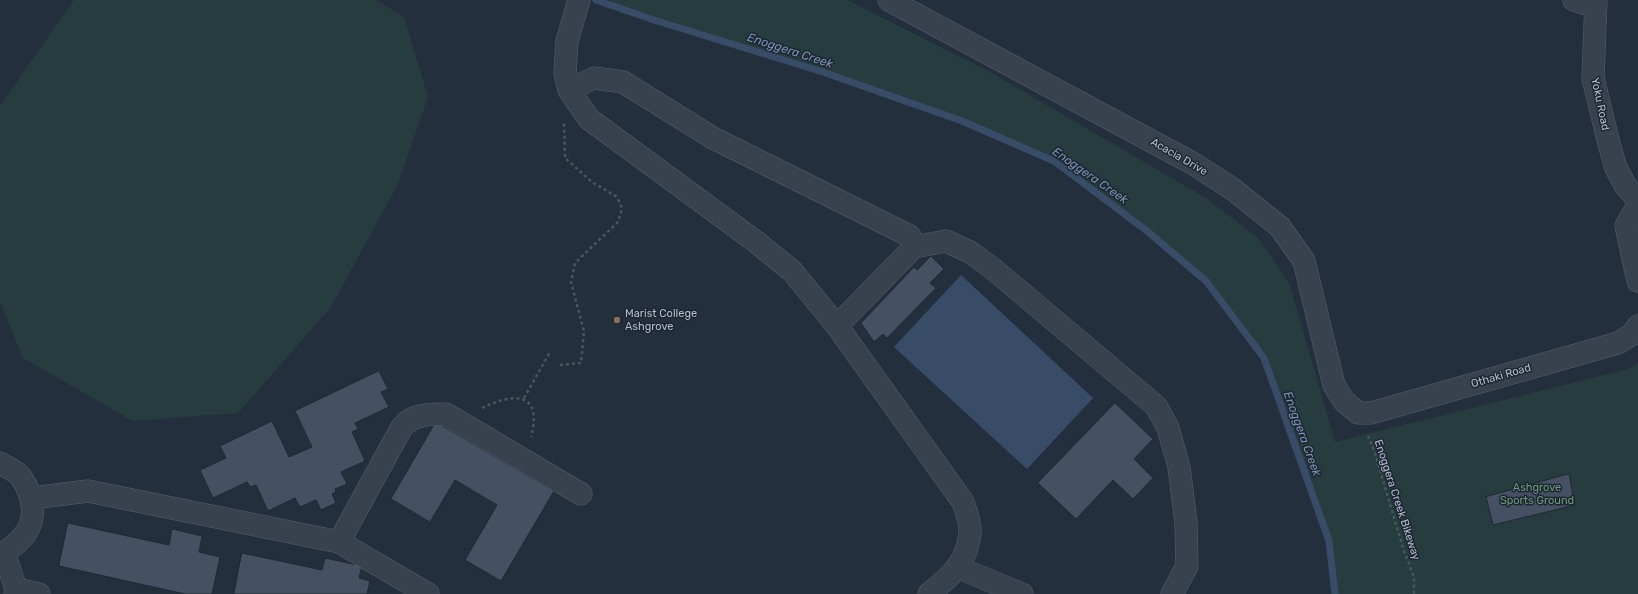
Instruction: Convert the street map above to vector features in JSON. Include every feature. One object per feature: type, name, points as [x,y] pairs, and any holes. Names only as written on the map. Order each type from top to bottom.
[{"type":"street","points":[[580,0],[567,41],[564,73],[569,90],[589,119],[755,240],[792,270],[836,326],[963,502],[971,531],[965,555],[952,575],[929,594]]},
{"type":"street","name":"Acacia Drive","points":[[889,0],[1194,164],[1234,190],[1280,228],[1304,261],[1334,385],[1344,401],[1358,413]]},
{"type":"street","points":[[1574,0],[1596,3]]},
{"type":"street","name":"Yoku Road","points":[[1596,3],[1593,78],[1616,168],[1625,185],[1638,200]]},
{"type":"street","points":[[569,90],[594,78],[623,82],[713,138],[910,236],[914,247]]},
{"type":"street","points":[[1638,205],[1626,226],[1638,281]]},
{"type":"street","points":[[836,326],[914,247],[946,241],[970,252],[1156,406],[1168,428],[1179,467],[1186,523],[1188,566],[1172,594]]},
{"type":"street","name":"Othaki Road","points":[[1358,413],[1371,413],[1618,343],[1631,335],[1638,326]]},
{"type":"street","points":[[339,542],[402,427],[407,421],[432,414],[446,414],[581,494]]},
{"type":"street","points":[[0,463],[20,475],[32,498],[32,520],[22,540],[2,553],[15,591],[38,594]]},
{"type":"street","points":[[32,498],[88,491],[339,542],[428,594]]},
{"type":"street","points":[[957,567],[1022,594]]},
{"type":"path","points":[[560,365],[581,362],[584,331],[571,282],[575,263],[618,222],[622,208],[617,197],[592,182],[565,158],[563,117]]},
{"type":"path","points":[[524,398],[550,352]]},
{"type":"path","points":[[467,427],[472,417],[481,408],[494,402],[509,398],[524,398],[531,405],[535,417],[531,439],[520,458]]},
{"type":"path","name":"Enoggera Creek Bikeway","points":[[1358,413],[1374,450],[1403,548],[1414,577],[1414,594]]},
{"type":"green space","points":[[74,0],[377,0],[404,17],[428,97],[398,184],[331,307],[238,413],[133,421],[23,358],[0,301],[0,106]]},
{"type":"green space","name":"Ashgrove Sports Ground","points":[[612,0],[847,0],[990,72],[1206,198],[1258,238],[1289,283],[1335,442],[1629,369],[1638,363],[1638,594],[1335,594],[1329,541],[1264,358],[1206,281],[1147,231],[1054,161],[962,121],[823,72],[610,5]]},
{"type":"water","points":[[961,275],[1093,398],[1027,469],[894,347]]},
{"type":"building","points":[[931,256],[944,269],[930,283],[936,288],[887,338],[883,334],[874,342],[861,323],[914,267],[917,270]]},
{"type":"building","points":[[379,371],[388,389],[381,392],[389,407],[355,423],[358,429],[352,432],[365,461],[341,472],[347,484],[335,489],[336,492],[332,494],[336,503],[321,510],[316,500],[300,507],[295,498],[268,511],[256,485],[250,487],[247,482],[213,498],[200,470],[226,458],[220,446],[272,421],[289,457],[312,447],[295,411]]},
{"type":"building","points":[[1115,403],[1153,439],[1134,459],[1153,478],[1133,499],[1113,480],[1076,519],[1038,483]]},
{"type":"building","points":[[436,422],[554,491],[501,581],[465,560],[497,505],[455,480],[430,522],[391,499]]},
{"type":"building","points":[[1569,474],[1575,505],[1493,525],[1486,497]]},
{"type":"building","points":[[68,523],[169,545],[172,529],[202,536],[199,552],[220,557],[212,594],[185,594],[59,566]]},
{"type":"building","points":[[242,553],[322,570],[325,558],[362,566],[359,578],[370,581],[367,594],[234,594]]},
{"type":"waterway","name":"Enoggera Creek","points":[[596,0],[654,20],[823,72],[962,121],[1054,161],[1147,231],[1206,281],[1264,358],[1329,541],[1335,594]]},
{"type":"place","name":"Marist College Ashgrove","points":[[617,320]]}]
